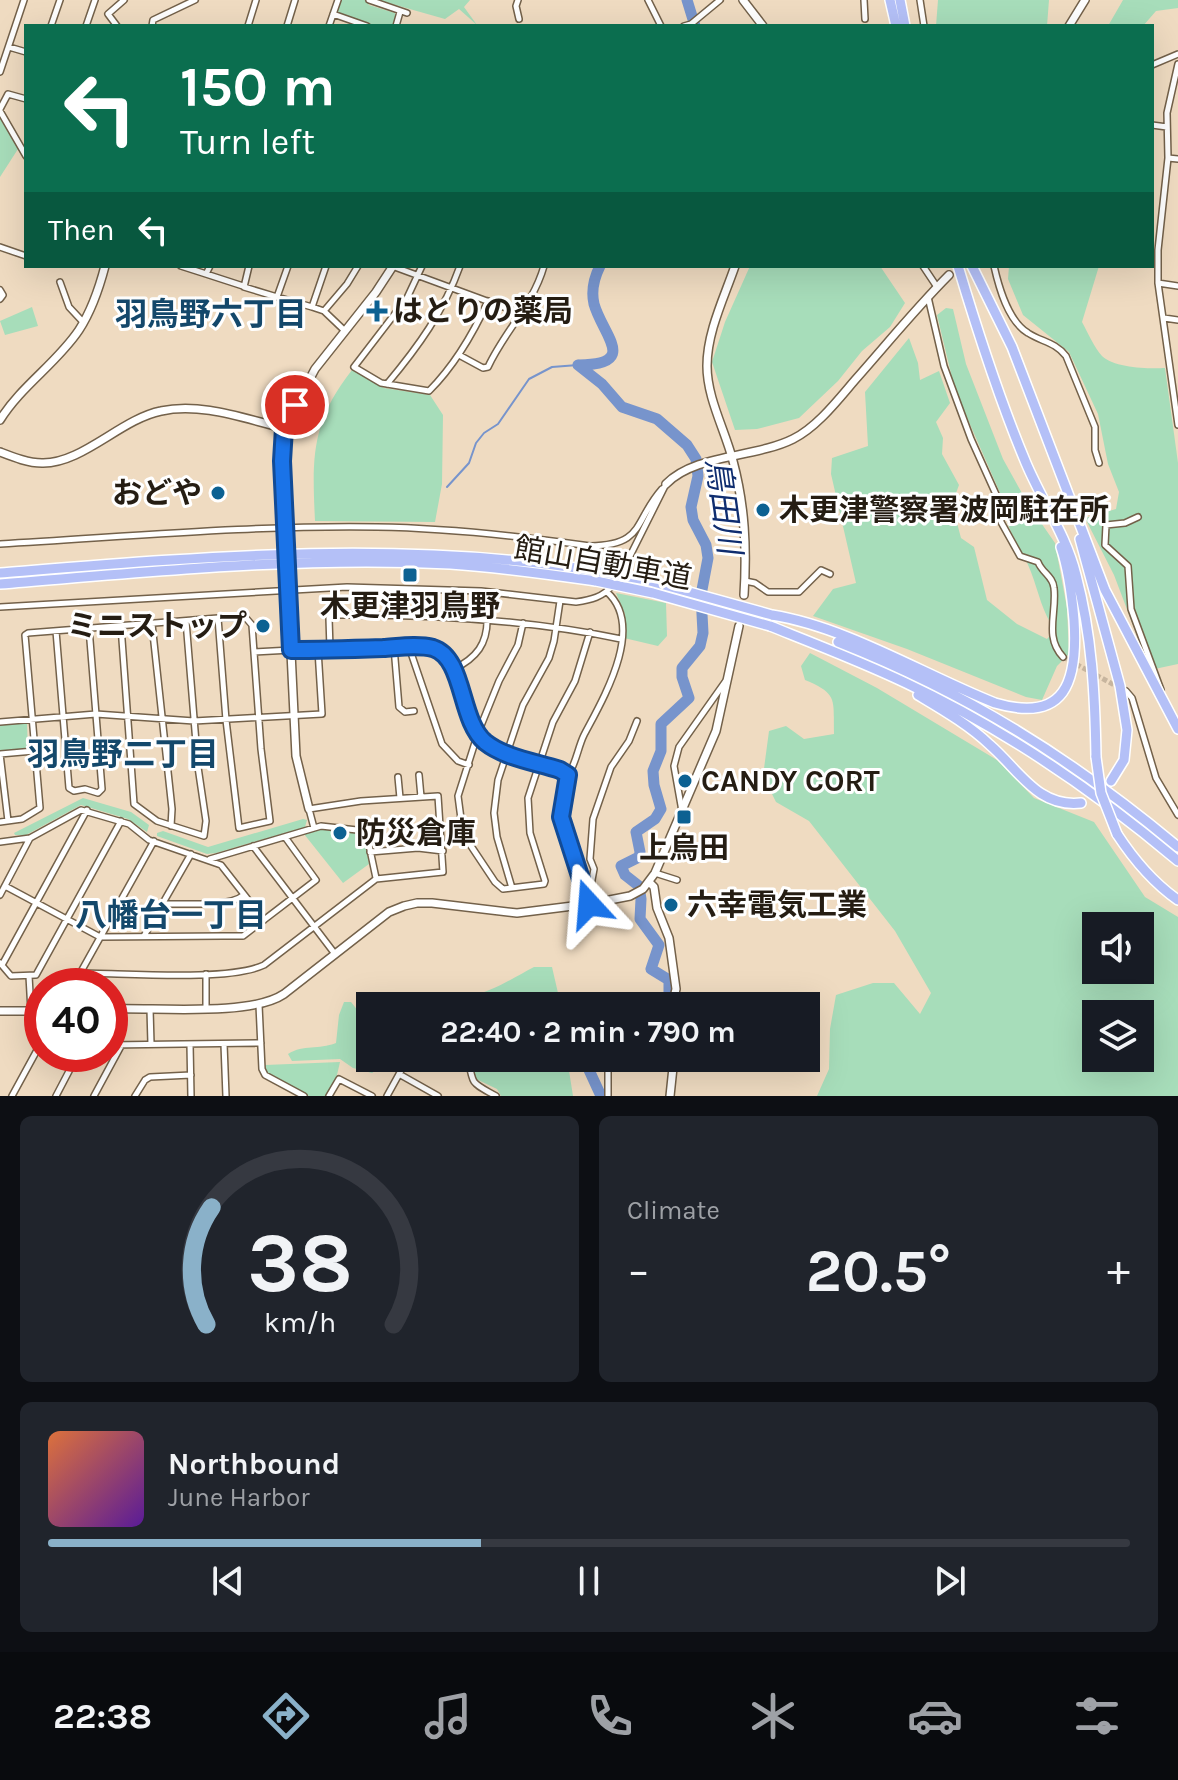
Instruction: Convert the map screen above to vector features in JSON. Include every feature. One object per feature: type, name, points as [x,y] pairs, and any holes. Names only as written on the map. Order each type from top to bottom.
[{"type":"highway","points":[[890,0],[896,24]]},
{"type":"highway","points":[[900,0],[905,24]]},
{"type":"highway","points":[[959,268],[988,362],[1027,464],[1064,539],[1076,572],[1088,629],[1094,681],[1096,757],[1101,793],[1117,834],[1133,859],[1149,877],[1178,900]]},
{"type":"highway","points":[[973,268],[1012,347],[1105,590],[1178,729]]},
{"type":"highway","points":[[1064,481],[1120,686],[1125,716],[1126,751],[1121,767],[1111,781]]},
{"type":"highway","points":[[771,621],[789,618],[863,644],[995,703],[1015,708],[1042,707],[1064,692],[1075,659],[1068,574],[1048,506]]},
{"type":"highway","name":"館山自動車道","points":[[0,573],[226,557],[374,552],[504,558],[596,576]]},
{"type":"highway","name":"館山自動車道","points":[[0,584],[229,568],[375,563],[450,564],[659,583],[894,664],[976,704],[1086,776],[1178,847]]},
{"type":"highway","name":"館山自動車道","points":[[771,621],[906,683],[1046,761],[1178,861]]},
{"type":"highway","points":[[906,683],[917,695],[990,745],[1035,791],[1057,802],[1081,803]]},
{"type":"street","points":[[0,72],[24,0]]},
{"type":"street","points":[[52,24],[60,0]]},
{"type":"street","points":[[87,24],[95,0]]},
{"type":"street","points":[[116,24],[108,14],[124,0]]},
{"type":"street","points":[[152,24],[159,16],[195,0]]},
{"type":"street","points":[[249,24],[256,0]]},
{"type":"street","points":[[288,24],[295,0]]},
{"type":"street","points":[[330,24],[338,0]]},
{"type":"street","points":[[369,0],[404,12],[397,24]]},
{"type":"street","points":[[518,0],[516,11],[519,19]]},
{"type":"street","points":[[648,0],[660,24]]},
{"type":"street","points":[[691,24],[720,0]]},
{"type":"street","points":[[864,0],[865,19]]},
{"type":"street","points":[[920,0],[924,24]]},
{"type":"street","points":[[1070,24],[1085,0]]},
{"type":"street","points":[[744,1],[761,24]]},
{"type":"street","points":[[333,14],[361,24]]},
{"type":"street","points":[[9,47],[24,51]]},
{"type":"street","points":[[1154,64],[1178,54]]},
{"type":"street","points":[[1178,64],[1167,113],[1168,158],[1158,250],[1158,283],[1178,425]]},
{"type":"street","points":[[24,98],[8,94],[0,110],[24,152]]},
{"type":"street","points":[[1154,125],[1167,127]]},
{"type":"street","points":[[1168,158],[1178,159]]},
{"type":"street","points":[[0,247],[24,253]]},
{"type":"street","points":[[0,420],[9,405],[77,333],[98,292],[104,268]]},
{"type":"street","points":[[187,268],[324,311],[345,331]]},
{"type":"street","points":[[206,274],[209,268]]},
{"type":"street","points":[[244,287],[249,268]]},
{"type":"street","points":[[277,297],[287,268]]},
{"type":"street","points":[[312,307],[325,268]]},
{"type":"street","points":[[324,311],[357,268]]},
{"type":"street","points":[[314,828],[296,756],[282,461],[284,428],[315,369],[377,291],[391,268]]},
{"type":"street","points":[[397,268],[506,308]]},
{"type":"street","points":[[421,268],[407,298],[354,367],[387,385],[429,391],[459,355],[488,301]]},
{"type":"street","points":[[387,385],[441,312],[459,268]]},
{"type":"street","points":[[459,355],[483,368],[488,367],[497,346],[535,292],[543,268]]},
{"type":"street","points":[[734,268],[710,340],[707,364],[710,390],[732,458],[745,515],[744,595]]},
{"type":"street","points":[[924,268],[937,287]]},
{"type":"street","points":[[995,268],[1004,299],[1021,329],[1058,347],[1066,356],[1095,427],[1095,450],[1099,463]]},
{"type":"street","points":[[0,544],[376,527],[445,529],[590,546],[610,545],[632,535],[672,478],[691,468],[793,439],[809,427],[834,404],[949,275]]},
{"type":"street","points":[[60,282],[69,307],[83,322]]},
{"type":"street","points":[[1158,283],[1178,286]]},
{"type":"street","points":[[0,290],[3,295],[0,299]]},
{"type":"street","points":[[928,297],[944,366],[971,439],[999,501],[1001,522],[1020,556],[1038,562],[1042,571],[1050,576],[1054,587],[1052,637],[1055,649],[1063,657]]},
{"type":"street","points":[[1164,318],[1178,320]]},
{"type":"street","points":[[0,452],[37,463],[57,462],[146,415],[172,409],[220,413],[284,428]]},
{"type":"street","points":[[0,607],[347,587],[481,591],[560,601],[592,599],[607,592],[625,569],[666,484]]},
{"type":"street","points":[[1138,517],[1125,523],[1106,525],[1105,545],[1128,566],[1131,609],[1162,690],[1178,720]]},
{"type":"street","points":[[745,581],[755,583],[768,592],[799,592],[821,570],[830,574]]},
{"type":"street","points":[[589,904],[561,817],[568,775],[583,736],[608,689],[621,639],[623,620],[620,607],[607,592]]},
{"type":"street","points":[[512,888],[497,837],[494,813],[498,780],[523,705],[549,658],[560,601]]},
{"type":"street","points":[[330,650],[329,618],[332,615],[409,614],[487,618],[621,639]]},
{"type":"street","points":[[0,822],[22,819],[40,808],[25,635],[218,618],[246,618],[250,621],[271,819],[239,828],[218,618]]},
{"type":"street","points":[[454,669],[476,655],[484,642],[487,618]]},
{"type":"street","points":[[121,626],[134,804],[157,821],[204,836],[206,831],[186,621]]},
{"type":"street","points":[[523,623],[518,645],[499,681],[478,733],[458,796],[463,834],[499,888],[544,884],[527,816],[528,798],[553,722],[575,681],[590,632]]},
{"type":"street","points":[[152,624],[172,809],[171,826]]},
{"type":"street","points":[[128,1009],[259,1005],[277,999],[389,912],[417,903],[517,913],[589,904],[638,893],[655,873],[716,731],[739,626]]},
{"type":"street","points":[[56,631],[69,788],[98,793],[102,789],[89,628]]},
{"type":"street","points":[[394,647],[399,707],[405,712],[414,711]]},
{"type":"street","points":[[409,647],[442,744],[458,761],[469,765]]},
{"type":"street","points":[[254,652],[431,648],[442,653],[454,669],[468,716],[485,742],[506,754],[568,775]]},
{"type":"street","points":[[0,722],[96,714],[194,721],[322,714],[318,650]]},
{"type":"street","points":[[682,811],[674,766],[679,747],[729,678]]},
{"type":"street","points":[[1126,691],[1132,698],[1156,778],[1178,815]]},
{"type":"street","points":[[589,904],[594,869],[590,859],[593,819],[611,767],[629,741],[637,721]]},
{"type":"street","points":[[8,821],[0,754],[34,751]]},
{"type":"street","points":[[419,775],[421,797]]},
{"type":"street","points":[[398,777],[400,798]]},
{"type":"street","points":[[128,973],[251,971],[264,965],[376,879],[443,872],[438,796],[309,809]]},
{"type":"street","points":[[0,842],[30,838],[81,810],[87,810],[121,821],[154,841],[221,865],[264,920]]},
{"type":"street","points":[[24,976],[11,976],[1,964],[87,810]]},
{"type":"street","points":[[41,968],[121,821]]},
{"type":"street","points":[[209,860],[328,826],[366,831],[376,879]]},
{"type":"street","points":[[5,886],[100,937],[243,936],[316,880],[285,837]]},
{"type":"street","points":[[0,895],[30,838]]},
{"type":"street","points":[[83,968],[154,841]]},
{"type":"street","points":[[253,846],[335,955]]},
{"type":"street","points":[[370,852],[418,848],[443,851]]},
{"type":"street","points":[[143,937],[191,854]]},
{"type":"street","points":[[655,873],[677,880]]},
{"type":"street","points":[[649,882],[654,887],[657,908],[669,938],[675,992]]},
{"type":"street","points":[[162,904],[227,903],[244,895]]},
{"type":"street","points":[[206,974],[206,1008]]},
{"type":"street","points":[[259,1005],[262,1069],[265,1075],[304,1096]]},
{"type":"street","points":[[150,1008],[151,1044]]},
{"type":"street","points":[[0,1011],[24,1011]]},
{"type":"street","points":[[128,1045],[261,1043]]},
{"type":"street","points":[[190,1044],[191,1096]]},
{"type":"street","points":[[224,1044],[226,1093],[235,1096]]},
{"type":"street","points":[[12,1096],[26,1072]]},
{"type":"street","points":[[56,1096],[69,1072]]},
{"type":"street","points":[[94,1096],[107,1072]]},
{"type":"street","points":[[469,1072],[474,1084],[496,1096]]},
{"type":"street","points":[[608,1072],[608,1096]]},
{"type":"street","points":[[670,1096],[673,1072]]},
{"type":"street","points":[[387,1096],[399,1074],[438,1096]]},
{"type":"street","points":[[135,1096],[150,1077],[191,1075]]},
{"type":"street","points":[[329,1096],[339,1079],[372,1096]]},
{"type":"green space","points":[[341,0],[366,0],[369,5],[395,13],[396,16],[394,24],[368,24],[336,14]]},
{"type":"green space","points":[[378,0],[470,0],[464,7],[476,24],[459,9],[445,19]]},
{"type":"green space","points":[[938,0],[1049,0],[1047,24],[936,24]]},
{"type":"green space","points":[[1123,0],[1178,0],[1178,8],[1156,11],[1145,24],[1109,24]]},
{"type":"green space","points":[[0,118],[18,149],[0,177]]},
{"type":"green space","points":[[749,268],[881,268],[905,303],[890,327],[862,351],[838,381],[799,418],[757,429],[735,430],[712,362],[725,322]]},
{"type":"green space","points":[[1009,268],[1098,268],[1082,322],[1096,348],[1107,360],[1115,363],[1165,368],[1178,463],[1178,664],[1150,670],[1114,575],[1085,518],[1116,509],[1119,492],[1108,464],[1098,414],[1069,352],[1023,315],[1008,279]]},
{"type":"green space","points":[[32,307],[38,326],[5,335],[0,321]]},
{"type":"green space","points":[[946,308],[953,309],[966,364],[1003,459],[1028,504],[1055,543],[1067,608],[1069,654],[1057,666],[1042,700],[1026,697],[907,649],[813,616],[833,589],[856,583],[831,474],[832,458],[868,446],[865,392],[909,338],[920,380],[939,371],[950,403],[936,422],[943,438],[942,454],[959,485],[952,504],[961,538],[974,547],[987,600],[1017,624],[1047,639],[1055,630],[1010,530],[1004,502],[955,390],[937,315]]},
{"type":"green space","points":[[352,370],[384,388],[430,395],[443,415],[442,484],[435,522],[315,521],[315,459],[321,424]]},
{"type":"green space","points":[[616,593],[666,603],[667,636],[658,646],[624,638],[625,614]]},
{"type":"green space","points":[[810,653],[877,688],[997,760],[1034,798],[1094,822],[1145,897],[1178,917],[1178,1096],[817,1096],[829,1069],[830,1029],[836,995],[873,983],[894,983],[920,1014],[931,993],[895,931],[809,821],[776,802],[763,776],[769,731],[786,726],[804,739],[834,734],[834,713],[829,694],[805,680],[801,666]]},
{"type":"green space","points":[[27,723],[28,750],[0,752],[0,725]]},
{"type":"green space","points":[[83,798],[131,812],[149,825],[147,832],[128,819],[81,805],[26,835],[15,835],[14,833]]},
{"type":"green space","points":[[307,820],[305,827],[216,853],[207,854],[157,836],[163,831],[208,847]]},
{"type":"green space","points":[[324,829],[361,832],[364,836],[369,864],[343,883],[304,834]]},
{"type":"green space","points":[[534,967],[552,967],[558,992],[483,992]]},
{"type":"green space","points":[[344,1002],[351,1002],[356,1008],[356,1069],[340,1059],[292,1061],[288,1054],[294,1051],[336,1043],[339,1015]]},
{"type":"green space","points":[[340,1062],[326,1096],[309,1096],[267,1072],[265,1065]]},
{"type":"green space","points":[[474,1072],[569,1072],[573,1096],[501,1096],[497,1089],[474,1078]]},
{"type":"waterway","name":"鳥田川","points":[[687,0],[694,24]]},
{"type":"waterway","name":"鳥田川","points":[[579,365],[608,360],[612,354],[609,337],[593,299],[599,268]]},
{"type":"waterway","points":[[447,487],[469,463],[476,443],[498,424],[529,379],[552,367],[578,365]]},
{"type":"waterway","name":"鳥田川","points":[[578,365],[602,384],[622,407],[657,419],[687,445],[696,459],[698,476],[691,507],[708,558],[701,595],[703,633],[700,646],[682,668],[689,698],[661,724],[661,751],[653,771],[661,809],[655,819],[636,832],[639,857],[621,866],[625,875],[639,886],[640,919],[659,945],[651,969],[669,980],[669,992]]},
{"type":"waterway","name":"鳥田川","points":[[590,1072],[601,1096]]},
{"type":"tunnel","points":[[1063,657],[1118,687]]},
{"type":"place","name":"はとりの薬局","points":[[377,311]]},
{"type":"place","name":"おどや","points":[[218,493]]},
{"type":"place","name":"木更津警察署波岡駐在所","points":[[763,510]]},
{"type":"place","name":"木更津羽鳥野","points":[[410,575]]},
{"type":"place","name":"ミニストップ","points":[[263,626]]},
{"type":"place","name":"CANDY CORT","points":[[685,781]]},
{"type":"place","name":"上烏田","points":[[684,817]]},
{"type":"place","name":"防災倉庫","points":[[340,833]]},
{"type":"place","name":"六幸電気工業","points":[[671,905]]},
{"type":"district","name":"羽鳥野六丁目","points":[[211,314]]},
{"type":"district","name":"羽鳥野二丁目","points":[[123,754]]},
{"type":"district","name":"八幡台一丁目","points":[[171,915]]},
{"type":"route","points":[[295,405],[284,428],[282,461],[291,650],[409,647],[431,648],[442,653],[454,669],[468,716],[485,742],[506,754],[568,775],[561,817],[589,904]]}]
